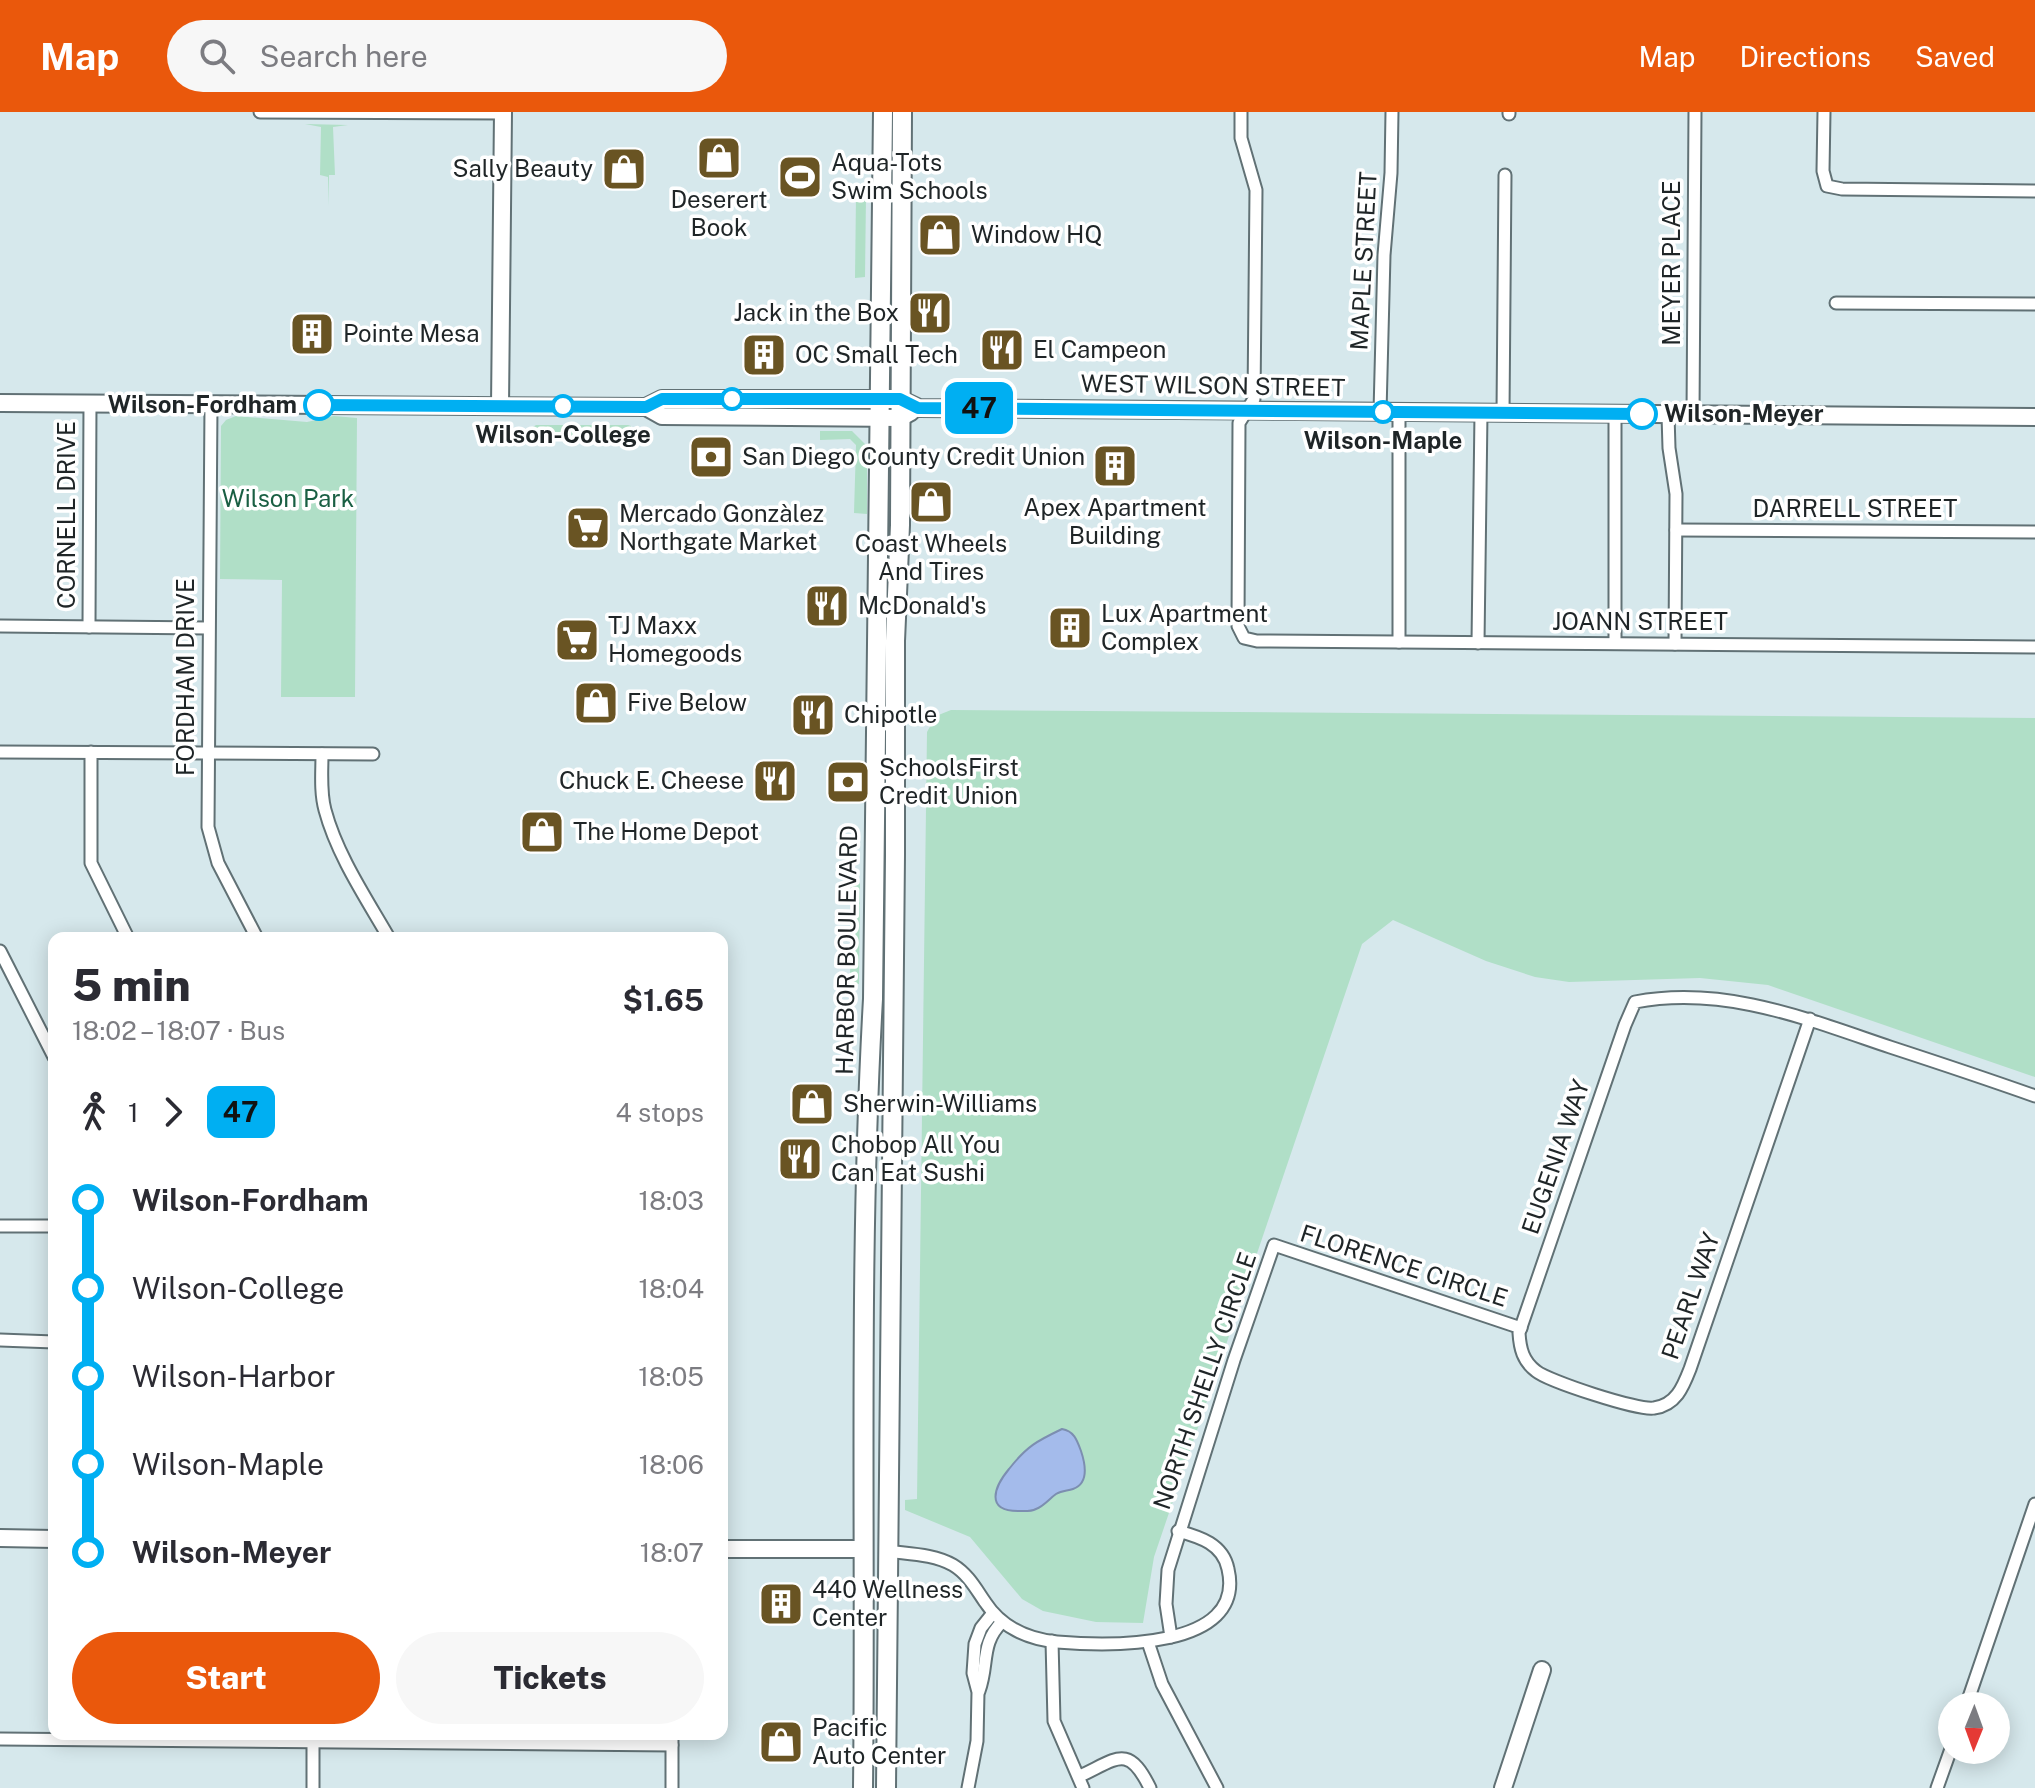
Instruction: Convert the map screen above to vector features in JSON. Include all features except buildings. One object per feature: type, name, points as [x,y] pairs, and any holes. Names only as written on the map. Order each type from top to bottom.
[{"type":"main road","name":"HARBOR BOULEVARD","points":[[863,1788],[865,1303],[873,999],[883,112]]},
{"type":"main road","name":"HARBOR BOULEVARD","points":[[886,1788],[902,112]]},
{"type":"main road","points":[[864,1549],[887,1551]]},
{"type":"street","points":[[260,112],[503,112],[500,406]]},
{"type":"street","points":[[1241,112],[1241,138],[1256,190],[1254,399],[1247,411]]},
{"type":"street","name":"MAPLE STREET","points":[[1380,412],[1392,112]]},
{"type":"street","name":"MEYER PLACE","points":[[1693,415],[1695,112]]},
{"type":"street","points":[[1824,112],[1823,171],[1827,186],[1842,189],[2035,191]]},
{"type":"street","points":[[1503,413],[1505,175]]},
{"type":"street","points":[[1836,303],[2035,304]]},
{"type":"street","name":"WEST WILSON STREET","points":[[0,403],[646,407],[662,399],[900,399],[918,408],[2035,417]]},
{"type":"street","name":"CORNELL DRIVE","points":[[89,627],[90,403]]},
{"type":"street","name":"FORDHAM DRIVE","points":[[211,404],[207,819],[211,845],[254,932]]},
{"type":"street","name":"WEST WILSON STREET","points":[[646,407],[662,416],[880,419],[900,418],[918,408]]},
{"type":"street","name":"JOANN STREET","points":[[1247,411],[1239,423],[1238,626],[1244,638],[1257,641],[2035,647]]},
{"type":"street","points":[[1399,412],[1399,642]]},
{"type":"street","points":[[1478,643],[1481,413]]},
{"type":"street","points":[[1615,414],[1615,643]]},
{"type":"street","points":[[1668,415],[1676,494],[1675,644]]},
{"type":"street","name":"DARRELL STREET","points":[[1676,530],[2035,532]]},
{"type":"street","points":[[0,626],[208,628]]},
{"type":"street","points":[[0,752],[373,754]]},
{"type":"street","points":[[91,752],[91,863],[125,932]]},
{"type":"street","points":[[322,754],[325,812],[345,860],[386,932]]},
{"type":"street","points":[[0,951],[48,1045]]},
{"type":"street","name":"EUGENIA WAY","points":[[1521,1328],[1635,1002],[1709,998],[1763,1005],[1810,1019]]},
{"type":"street","points":[[1810,1019],[2032,1095]]},
{"type":"street","name":"PEARL WAY","points":[[1521,1328],[1521,1352],[1537,1372],[1547,1378],[1641,1409],[1663,1406],[1677,1396],[1690,1369],[1810,1019]]},
{"type":"street","points":[[0,1226],[48,1226]]},
{"type":"street","name":"FLORENCE CIRCLE","points":[[1274,1245],[1521,1328]]},
{"type":"street","name":"NORTH SHELLY CIRCLE","points":[[1171,1637],[1166,1585],[1178,1531],[1274,1245]]},
{"type":"street","points":[[0,1340],[48,1342]]},
{"type":"street","points":[[1971,1692],[2035,1504]]},
{"type":"street","name":"NORTH SHELLY CIRCLE","points":[[997,1618],[1026,1635],[1052,1641],[1148,1642],[1200,1627],[1215,1618],[1227,1598],[1228,1565],[1209,1541],[1178,1531]]},
{"type":"street","points":[[0,1538],[48,1539]]},
{"type":"street","points":[[728,1549],[864,1549]]},
{"type":"street","points":[[887,1551],[931,1557],[953,1565],[968,1578],[997,1618],[973,1673],[978,1692],[977,1741],[968,1788]]},
{"type":"street","points":[[1052,1641],[1054,1721],[1081,1782],[1116,1759],[1129,1759],[1139,1766],[1150,1788]]},
{"type":"street","points":[[1148,1642],[1162,1684],[1217,1788]]},
{"type":"street","points":[[1503,1788],[1542,1670]]},
{"type":"street","points":[[0,1739],[48,1738]]},
{"type":"street","points":[[313,1740],[313,1788]]},
{"type":"street","points":[[672,1740],[672,1788]]},
{"type":"street","points":[[1937,1788],[1946,1764]]},
{"type":"green space","points":[[305,124],[348,125],[333,127],[335,175],[329,175],[329,206],[328,177],[320,175],[321,127]]},
{"type":"green space","points":[[856,196],[866,196],[865,277],[855,278]]},
{"type":"green space","name":"Wilson Park","points":[[236,416],[307,422],[334,416],[357,418],[355,697],[281,697],[282,580],[220,579],[221,426]]},
{"type":"green space","points":[[536,425],[628,425],[631,426],[631,433],[527,437],[527,431]]},
{"type":"green space","points":[[820,431],[852,431],[867,446],[867,514],[854,513],[856,445],[850,439],[820,440]]},
{"type":"green space","points":[[951,710],[2035,718],[2035,1077],[1768,985],[1700,978],[1569,982],[1535,977],[1486,961],[1393,920],[1362,944],[1154,1557],[1143,1623],[1096,1622],[1043,1611],[1022,1599],[970,1537],[905,1510],[905,1500],[917,1499],[927,732],[936,716]]},
{"type":"green space","points":[[857,879],[860,884],[859,984],[843,984],[843,981],[850,980],[851,881]]},
{"type":"water","points":[[1062,1429],[1072,1434],[1080,1447],[1085,1467],[1082,1482],[1073,1489],[1058,1493],[1034,1510],[1018,1511],[1001,1507],[997,1502],[997,1490],[1009,1469],[1033,1445]]},
{"type":"bus line","name":"47","points":[[319,405],[646,407],[662,399],[900,399],[918,408],[1642,414]]},
{"type":"place","name":"Deserert Book","points":[[719,158]]},
{"type":"place","name":"Sally Beauty","points":[[624,169]]},
{"type":"place","name":"Aqua-Tots Swim Schools","points":[[800,177]]},
{"type":"place","name":"Window HQ","points":[[940,235]]},
{"type":"place","name":"Jack in the Box","points":[[930,313]]},
{"type":"place","name":"Pointe Mesa","points":[[312,334]]},
{"type":"place","name":"El Campeon","points":[[1002,350]]},
{"type":"place","name":"OC Small Tech","points":[[764,355]]},
{"type":"place","name":"Wilson-Fordham","points":[[319,405]]},
{"type":"place","name":"Wilson-College","points":[[563,406]]},
{"type":"place","name":"Wilson-Maple","points":[[1383,412]]},
{"type":"place","name":"Wilson-Meyer","points":[[1642,414]]},
{"type":"place","name":"San Diego County Credit Union","points":[[711,457]]},
{"type":"place","name":"Apex Apartment Building","points":[[1115,466]]},
{"type":"place","name":"Coast Wheels And Tires","points":[[931,502]]},
{"type":"place","name":"Mercado Gonzàlez Northgate Market","points":[[588,528]]},
{"type":"place","name":"McDonald's","points":[[827,606]]},
{"type":"place","name":"Lux Apartment Complex","points":[[1070,628]]},
{"type":"place","name":"TJ Maxx Homegoods","points":[[577,640]]},
{"type":"place","name":"Five Below","points":[[596,703]]},
{"type":"place","name":"Chipotle","points":[[813,715]]},
{"type":"place","name":"Chuck E. Cheese","points":[[775,781]]},
{"type":"place","name":"SchoolsFirst Credit Union","points":[[848,782]]},
{"type":"place","name":"The Home Depot","points":[[542,832]]},
{"type":"place","name":"Sherwin-Williams","points":[[812,1104]]},
{"type":"place","name":"Chobop All You Can Eat Sushi","points":[[800,1159]]},
{"type":"place","name":"440 Wellness Center","points":[[781,1604]]},
{"type":"place","name":"Pacific Auto Center","points":[[781,1742]]}]
